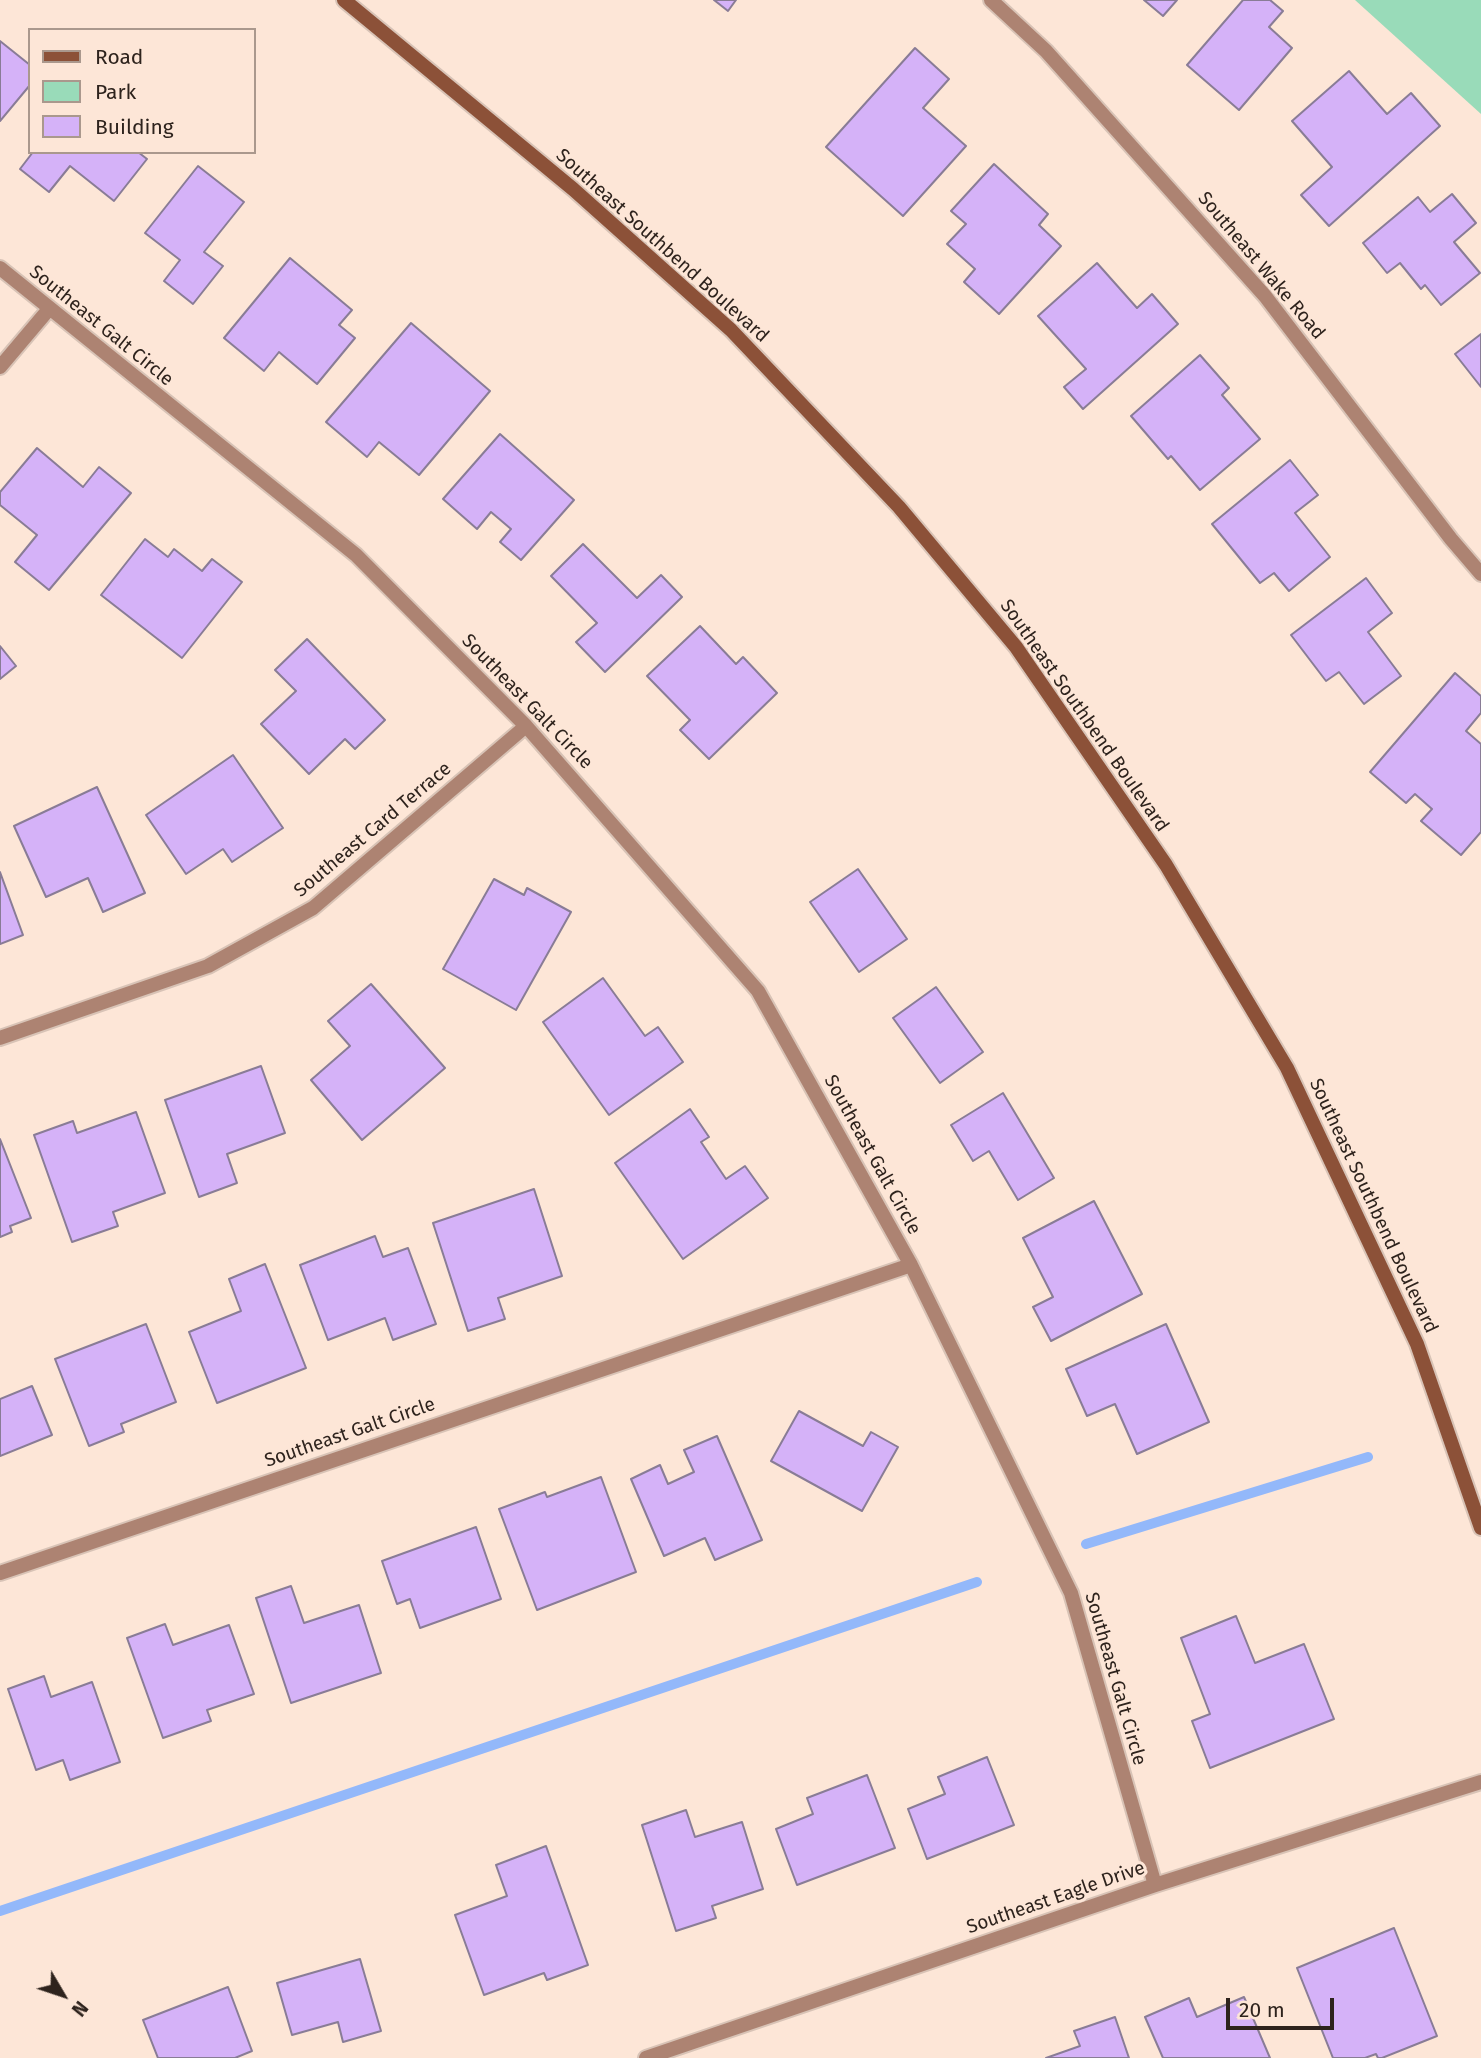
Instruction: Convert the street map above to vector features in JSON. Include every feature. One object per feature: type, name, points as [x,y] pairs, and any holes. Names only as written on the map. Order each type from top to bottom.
[{"type":"street","name":"Southeast Southbend Boulevard","points":[[344,0],[573,189],[732,330],[899,507],[1016,647],[1166,865],[1287,1068],[1417,1344],[1481,1528]]},
{"type":"street","name":"Southeast Wake Road","points":[[990,0],[1046,51],[1265,296],[1451,539],[1481,574]]},
{"type":"street","name":"Southeast Galt Circle","points":[[0,268],[356,555],[526,726],[758,991],[911,1265],[1071,1593],[1155,1885]]},
{"type":"street","points":[[0,367],[49,309]]},
{"type":"street","name":"Southeast Card Terrace","points":[[0,1038],[208,966],[313,908],[526,726]]},
{"type":"street","name":"Southeast Galt Circle","points":[[0,1573],[911,1265]]},
{"type":"street","name":"Southeast Eagle Drive","points":[[646,2058],[1155,1885],[1481,1782]]},
{"type":"green space","points":[[1355,0],[1481,0],[1481,114]]},
{"type":"building","points":[[714,0],[736,0],[728,11]]},
{"type":"building","points":[[1144,0],[1177,0],[1163,16]]},
{"type":"building","points":[[1243,0],[1270,0],[1283,11],[1269,27],[1292,48],[1239,110],[1187,65]]},
{"type":"building","points":[[0,41],[28,63],[28,87],[0,121]]},
{"type":"building","points":[[915,48],[949,79],[923,108],[966,146],[903,216],[826,147]]},
{"type":"building","points":[[1349,71],[1387,114],[1411,93],[1440,126],[1329,226],[1301,195],[1332,167],[1292,121]]},
{"type":"building","points":[[31,154],[141,154],[147,159],[114,201],[70,166],[49,192],[20,169]]},
{"type":"building","points":[[994,164],[1048,214],[1039,225],[1061,246],[999,314],[964,282],[975,269],[947,244],[966,224],[951,211]]},
{"type":"building","points":[[198,166],[244,202],[204,252],[223,266],[193,304],[164,281],[180,260],[145,233]]},
{"type":"building","points":[[1452,194],[1476,223],[1454,242],[1480,273],[1441,305],[1425,285],[1421,289],[1400,263],[1387,273],[1363,243],[1418,197],[1430,212]]},
{"type":"building","points":[[290,258],[352,310],[339,325],[355,338],[317,384],[279,352],[264,371],[224,338]]},
{"type":"building","points":[[1097,263],[1137,308],[1152,294],[1178,324],[1083,409],[1064,387],[1086,369],[1038,316]]},
{"type":"building","points":[[411,323],[490,391],[419,475],[379,442],[367,457],[326,422]]},
{"type":"building","points":[[1481,334],[1481,387],[1455,354]]},
{"type":"building","points":[[1200,355],[1229,388],[1222,395],[1260,439],[1200,490],[1171,456],[1168,459],[1131,416]]},
{"type":"building","points":[[500,434],[574,500],[521,560],[500,542],[511,529],[491,512],[477,529],[443,499]]},
{"type":"building","points":[[37,448],[83,487],[99,467],[131,493],[49,590],[15,562],[37,535],[0,505],[0,492]]},
{"type":"building","points":[[1290,460],[1318,495],[1295,513],[1330,557],[1289,591],[1274,573],[1260,583],[1212,524]]},
{"type":"building","points":[[145,539],[168,557],[174,549],[202,571],[212,559],[242,582],[182,658],[101,595]]},
{"type":"building","points":[[583,544],[637,598],[661,575],[682,597],[605,672],[576,642],[597,623],[551,576]]},
{"type":"building","points":[[1366,578],[1392,613],[1368,632],[1401,676],[1364,704],[1339,672],[1326,681],[1291,635]]},
{"type":"building","points":[[700,626],[736,664],[743,657],[777,693],[709,759],[680,730],[690,720],[647,676]]},
{"type":"building","points":[[307,639],[385,720],[355,749],[345,739],[309,774],[261,724],[296,691],[275,670]]},
{"type":"building","points":[[0,646],[16,666],[0,679]]},
{"type":"building","points":[[1455,673],[1481,696],[1481,713],[1466,731],[1481,744],[1481,832],[1461,855],[1421,821],[1432,809],[1415,794],[1406,803],[1370,772]]},
{"type":"building","points":[[233,755],[283,828],[232,862],[223,849],[186,874],[146,815]]},
{"type":"building","points":[[97,787],[145,893],[103,912],[88,878],[46,897],[14,826]]},
{"type":"building","points":[[858,869],[907,939],[859,972],[810,902]]},
{"type":"building","points":[[0,872],[23,935],[0,944]]},
{"type":"building","points":[[494,879],[524,895],[527,888],[571,912],[516,1010],[443,969]]},
{"type":"building","points":[[603,978],[645,1036],[658,1027],[683,1062],[609,1115],[543,1022]]},
{"type":"building","points":[[371,984],[445,1068],[362,1140],[311,1080],[350,1046],[328,1021]]},
{"type":"building","points":[[936,987],[983,1052],[940,1083],[893,1018]]},
{"type":"building","points":[[261,1066],[285,1133],[227,1154],[237,1183],[199,1197],[165,1100]]},
{"type":"building","points":[[1003,1093],[1054,1178],[1018,1200],[989,1151],[973,1161],[951,1125]]},
{"type":"building","points":[[690,1109],[709,1137],[701,1142],[726,1179],[745,1166],[768,1198],[683,1259],[615,1163]]},
{"type":"building","points":[[136,1112],[165,1193],[113,1212],[118,1226],[72,1242],[34,1135],[73,1121],[77,1133]]},
{"type":"building","points":[[0,1139],[31,1218],[10,1226],[12,1232],[0,1237]]},
{"type":"building","points":[[534,1189],[562,1276],[498,1298],[505,1319],[468,1331],[433,1223]]},
{"type":"building","points":[[1094,1201],[1142,1294],[1051,1341],[1033,1307],[1053,1297],[1023,1238]]},
{"type":"building","points":[[375,1236],[383,1257],[408,1248],[436,1324],[393,1340],[385,1318],[328,1340],[300,1265]]},
{"type":"building","points":[[265,1264],[306,1368],[217,1403],[189,1332],[241,1311],[229,1279]]},
{"type":"building","points":[[146,1324],[176,1402],[121,1424],[124,1432],[89,1446],[55,1359]]},
{"type":"building","points":[[1166,1324],[1209,1422],[1137,1454],[1115,1404],[1087,1416],[1066,1369]]},
{"type":"building","points":[[32,1386],[52,1435],[0,1456],[0,1399]]},
{"type":"building","points":[[799,1411],[863,1446],[871,1432],[898,1447],[862,1511],[771,1461]]},
{"type":"building","points":[[717,1436],[762,1540],[715,1560],[705,1538],[664,1556],[631,1479],[660,1465],[668,1484],[694,1472],[684,1450]]},
{"type":"building","points":[[601,1477],[636,1572],[537,1610],[499,1509],[545,1492],[547,1497]]},
{"type":"building","points":[[476,1527],[501,1599],[420,1628],[410,1599],[397,1604],[382,1561]]},
{"type":"building","points":[[291,1586],[304,1623],[359,1605],[381,1673],[291,1703],[256,1598]]},
{"type":"building","points":[[1236,1616],[1255,1663],[1304,1644],[1334,1719],[1210,1768],[1192,1721],[1210,1714],[1181,1638]]},
{"type":"building","points":[[165,1624],[173,1645],[229,1625],[254,1694],[207,1710],[211,1721],[163,1738],[127,1638]]},
{"type":"building","points":[[44,1676],[51,1697],[92,1682],[120,1762],[70,1780],[63,1760],[36,1770],[8,1689]]},
{"type":"building","points":[[987,1757],[1014,1825],[927,1859],[908,1809],[945,1794],[938,1777]]},
{"type":"building","points":[[867,1775],[895,1848],[797,1885],[776,1829],[813,1814],[807,1798]]},
{"type":"building","points":[[686,1810],[695,1837],[742,1822],[763,1889],[712,1906],[716,1918],[676,1931],[642,1825]]},
{"type":"building","points":[[546,1846],[588,1965],[547,1980],[544,1973],[484,1995],[455,1915],[507,1896],[496,1865]]},
{"type":"building","points":[[1394,1928],[1437,2036],[1382,2058],[1378,2058],[1376,2054],[1365,2058],[1333,2058],[1297,1968]]},
{"type":"building","points":[[360,1959],[381,2031],[343,2042],[338,2022],[292,2035],[277,1983]]},
{"type":"building","points":[[228,1987],[252,2051],[235,2058],[158,2058],[143,2020]]},
{"type":"building","points":[[1244,1997],[1270,2058],[1163,2058],[1145,2017],[1189,1998],[1197,2017]]},
{"type":"building","points":[[1115,2017],[1129,2058],[1046,2058],[1080,2046],[1074,2031]]},
{"type":"waterway","points":[[1086,1544],[1368,1457]]},
{"type":"waterway","points":[[0,1911],[977,1582]]}]
